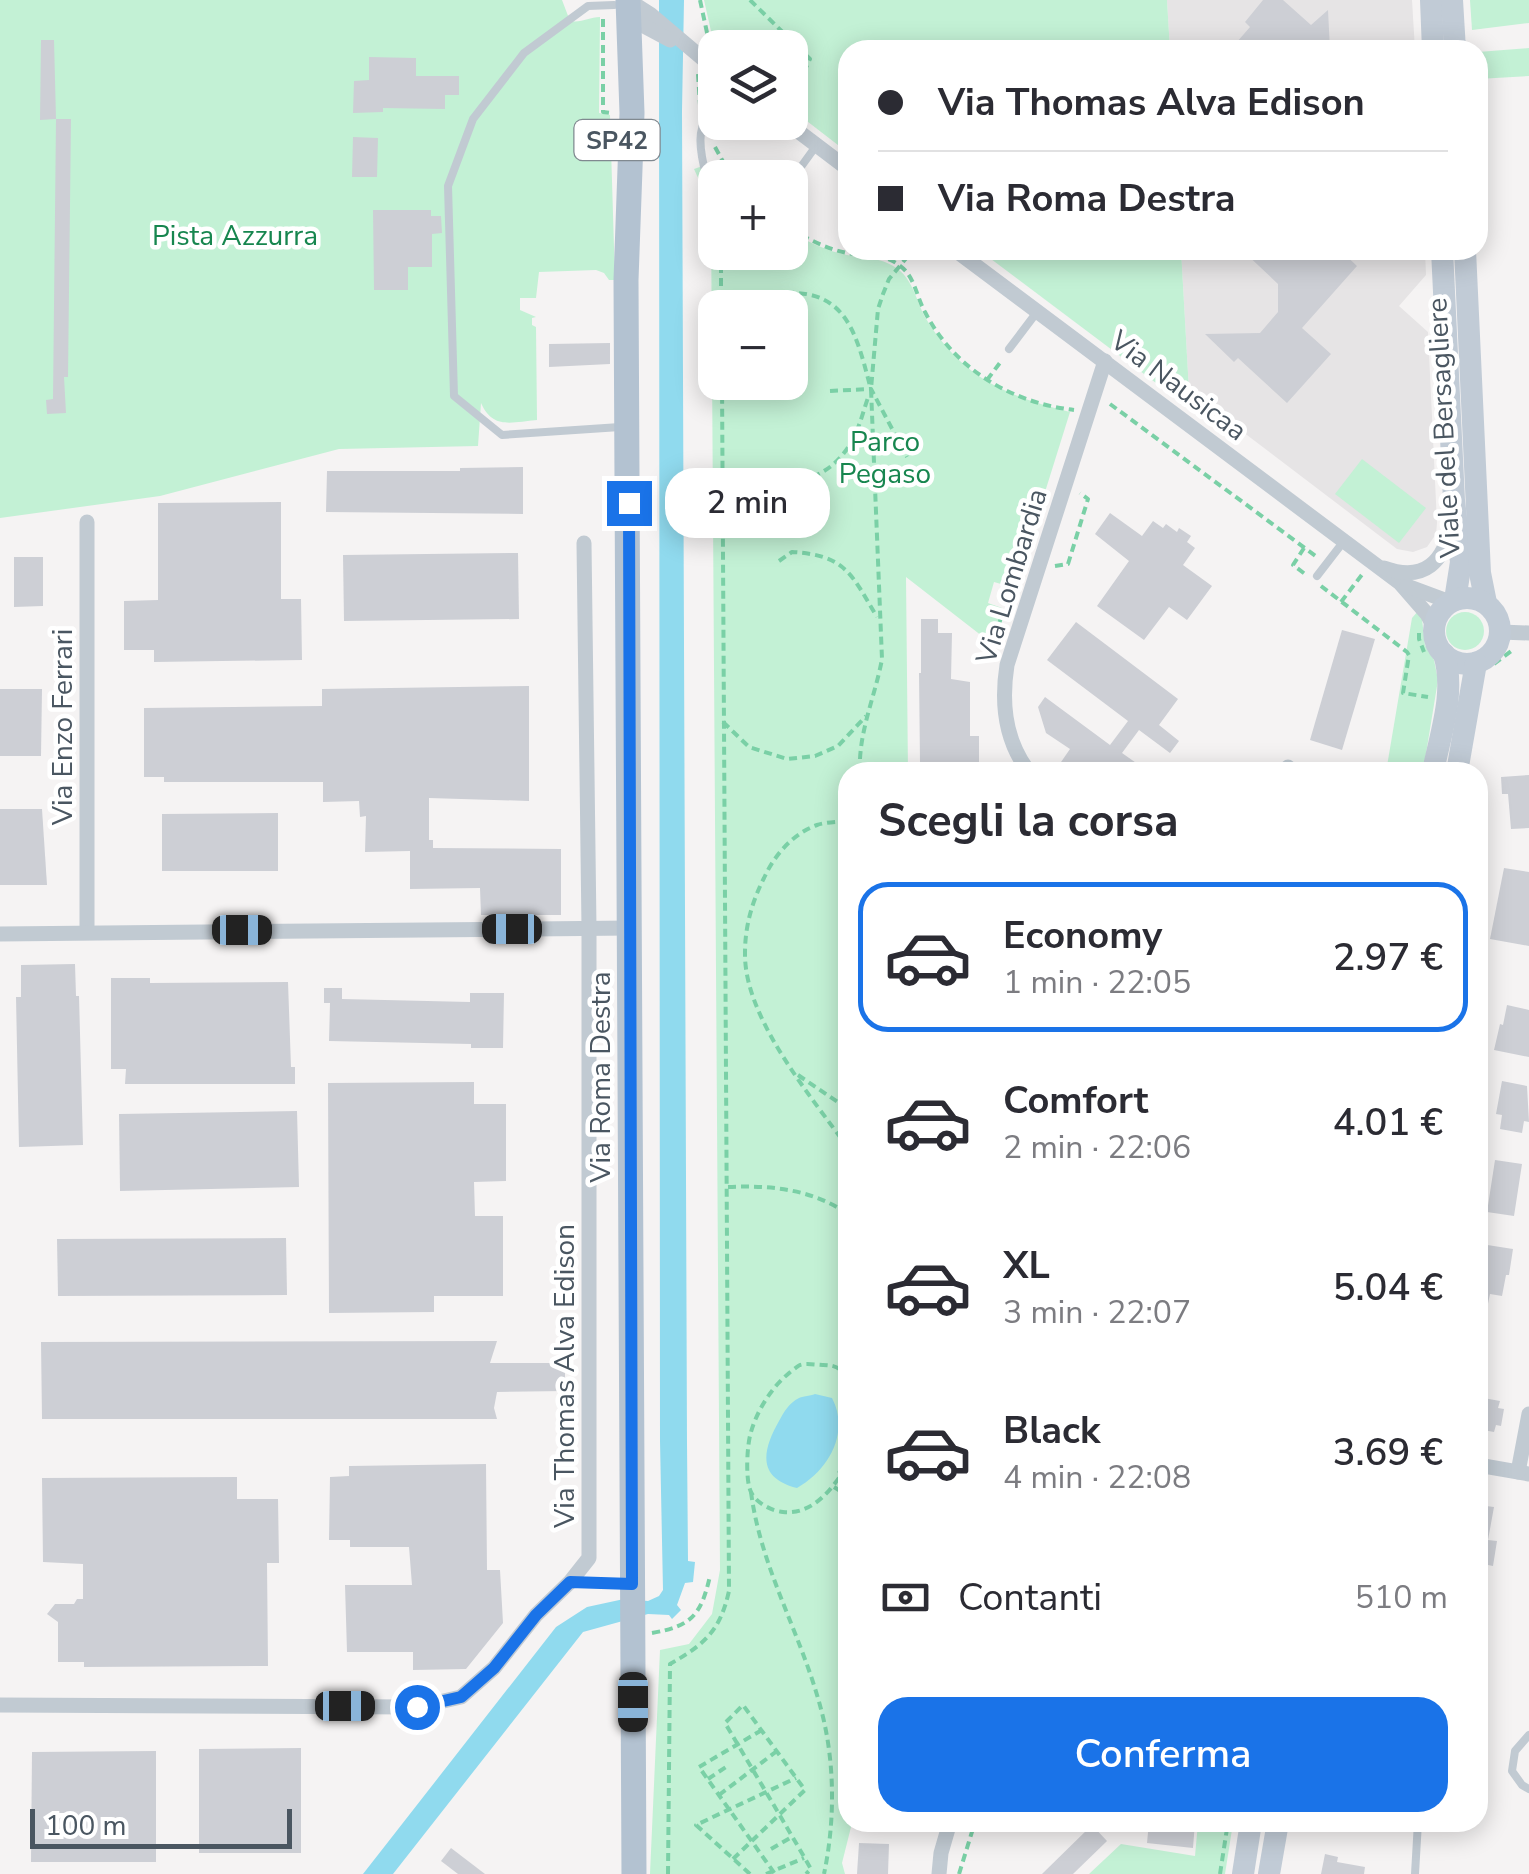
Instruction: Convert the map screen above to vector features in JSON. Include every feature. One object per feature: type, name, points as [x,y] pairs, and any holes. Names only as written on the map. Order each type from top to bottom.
[{"type":"main road","name":"Via Roma Destra","points":[[615,4],[623,64],[631,66],[626,280],[634,1874]]},
{"type":"main road","name":"Via Roma Destra","points":[[615,4],[615,113],[626,280]]},
{"type":"street","points":[[1432,0],[1434,40]]},
{"type":"street","points":[[1452,0],[1454,40]]},
{"type":"street","points":[[615,4],[640,24],[694,52]]},
{"type":"street","points":[[615,4],[698,55]]},
{"type":"street","points":[[631,66],[642,37],[653,31]]},
{"type":"street","points":[[808,140],[838,162]]},
{"type":"street","name":"Via Nausicaa","points":[[968,260],[1400,583],[1428,614],[1427,628]]},
{"type":"street","name":"Viale del Bersagliere","points":[[1442,260],[1461,562],[1453,601]]},
{"type":"street","name":"Viale del Bersagliere","points":[[1464,260],[1480,573],[1486,603]]},
{"type":"street","name":"Via Lombardia","points":[[1023,762],[1006,721],[1006,665],[1102,398],[1105,361]]},
{"type":"street","points":[[1102,398],[1126,376]]},
{"type":"street","name":"Via Nausicaa","points":[[1372,562],[1402,572],[1434,564],[1447,545],[1455,510]]},
{"type":"street","name":"Via Enzo Ferrari","points":[[87,522],[87,932]]},
{"type":"street","name":"Via Thomas Alva Edison","points":[[0,1704],[417,1707],[461,1697],[494,1668],[589,1558],[589,928],[584,543]]},
{"type":"street","name":"Via Nausicaa","points":[[1400,583],[1453,601]]},
{"type":"street","points":[[1435,655],[1437,645],[1427,628],[1453,601],[1467,598],[1486,603],[1494,611],[1501,632],[1496,649],[1483,665],[1459,762]]},
{"type":"street","points":[[1501,632],[1529,633]]},
{"type":"street","points":[[1435,655],[1462,664],[1483,665]]},
{"type":"street","points":[[1435,655],[1449,672],[1436,762]]},
{"type":"street","points":[[0,934],[630,928]]},
{"type":"street","points":[[1488,1467],[1524,1473],[1529,1414]]},
{"type":"street","points":[[939,1874],[947,1832]]},
{"type":"street","points":[[1232,1874],[1238,1832]]},
{"type":"street","points":[[1242,1874],[1250,1832]]},
{"type":"street","points":[[1269,1874],[1276,1832]]},
{"type":"lane","points":[[615,4],[524,53],[473,119],[448,186],[454,396],[502,435],[629,426]]},
{"type":"lane","points":[[806,160],[816,146]]},
{"type":"lane","points":[[1010,348],[1037,312]]},
{"type":"lane","points":[[1317,580],[1344,541]]},
{"type":"lane","points":[[570,1582],[632,1588]]},
{"type":"lane","points":[[1529,1734],[1514,1751],[1512,1771],[1522,1786],[1529,1789]]},
{"type":"lane","points":[[1415,1874],[1417,1832]]},
{"type":"path","points":[[700,0],[706,30]]},
{"type":"path","points":[[750,0],[781,30]]},
{"type":"path","points":[[610,113],[603,112],[615,4]]},
{"type":"path","points":[[808,239],[838,250]]},
{"type":"path","points":[[889,260],[912,280],[925,313],[972,370],[1018,396],[1078,410]]},
{"type":"path","points":[[861,762],[862,738],[882,659],[871,389],[878,309],[889,279],[905,260]]},
{"type":"path","points":[[808,293],[836,307],[858,341],[871,389],[907,458]]},
{"type":"path","points":[[988,380],[998,366]]},
{"type":"path","points":[[830,390],[871,389]]},
{"type":"path","points":[[722,470],[778,482],[801,481],[815,475],[850,446],[871,389]]},
{"type":"path","points":[[1102,398],[1317,557]]},
{"type":"path","points":[[668,1874],[670,1664],[693,1651],[714,1632],[729,1590],[722,400]]},
{"type":"path","points":[[1054,566],[1068,564],[1088,499],[1079,492],[1083,480]]},
{"type":"path","points":[[1304,548],[1293,565],[1305,574]]},
{"type":"path","points":[[779,561],[792,552],[823,556],[840,564],[854,578],[880,622]]},
{"type":"path","points":[[1341,602],[1360,578]]},
{"type":"path","points":[[1317,580],[1407,652],[1403,693],[1432,697]]},
{"type":"path","points":[[1427,628],[1418,639],[1435,655]]},
{"type":"path","points":[[1483,665],[1513,648],[1529,648]]},
{"type":"path","points":[[724,722],[749,747],[788,759],[815,756],[838,746],[867,715]]},
{"type":"path","points":[[838,822],[817,825],[780,851],[756,893],[746,925],[744,956],[762,1022],[838,1134]]},
{"type":"path","points":[[794,1072],[838,1102]]},
{"type":"path","points":[[727,1186],[754,1185],[804,1192],[838,1207]]},
{"type":"path","points":[[824,1874],[832,1826],[823,1714],[762,1546],[754,1518],[747,1455],[750,1434],[769,1394],[783,1378],[799,1365],[838,1368]]},
{"type":"path","points":[[834,1486],[838,1476]]},
{"type":"path","points":[[751,1492],[761,1503],[788,1512],[818,1501],[838,1480]]},
{"type":"path","points":[[834,1486],[838,1489]]},
{"type":"path","points":[[632,1626],[670,1630],[692,1619],[704,1602],[710,1576]]},
{"type":"path","points":[[733,1858],[752,1841],[779,1815],[805,1790],[743,1705],[725,1723],[738,1744],[766,1793],[779,1815],[792,1837],[811,1870],[806,1874]]},
{"type":"path","points":[[762,1730],[699,1766],[774,1872]]},
{"type":"path","points":[[719,1795],[777,1752]]},
{"type":"path","points":[[708,1779],[729,1766]]},
{"type":"path","points":[[750,1874],[696,1825],[796,1778]]},
{"type":"path","points":[[959,1874],[972,1832]]},
{"type":"path","points":[[1220,1874],[1226,1832]]},
{"type":"path","points":[[772,1849],[792,1837]]},
{"type":"path","points":[[766,1874],[804,1858]]},
{"type":"shaded area","points":[[1167,0],[1412,0],[1414,40],[1169,40]]},
{"type":"shaded area","points":[[1182,260],[1425,260],[1426,275],[1399,306],[1428,332],[1436,534],[1427,547],[1413,552],[1397,549],[1189,391]]},
{"type":"green space","name":"Pista Azzurra","points":[[0,0],[562,0],[570,21],[600,17],[599,113],[610,115],[615,280],[596,270],[539,272],[536,298],[520,298],[520,310],[536,317],[532,318],[532,325],[536,327],[537,420],[497,421],[481,403],[478,446],[339,449],[160,496],[0,518]]},
{"type":"green space","points":[[704,0],[1167,0],[1169,40],[838,40],[838,145],[808,122],[808,30],[711,30]]},
{"type":"green space","points":[[1470,0],[1529,0],[1529,23],[1472,30]]},
{"type":"green space","points":[[1529,48],[1529,76],[1488,78],[1488,51]]},
{"type":"green space","name":"Parco Pegaso","points":[[808,241],[838,253],[838,260],[887,263],[904,275],[939,338],[970,369],[1005,391],[1070,412],[1015,588],[994,582],[988,603],[1002,608],[991,643],[906,577],[908,762],[838,762],[838,1832],[850,1832],[842,1863],[845,1874],[650,1874],[660,1650],[689,1644],[712,1614],[720,1570],[712,400],[808,400],[808,290],[711,290],[711,270],[808,270]]},
{"type":"green space","points":[[992,260],[1182,260],[1189,391],[1176,398]]},
{"type":"green space","points":[[1362,459],[1426,508],[1399,543],[1335,494]]},
{"type":"green space","points":[[1419,610],[1425,645],[1434,660],[1438,680],[1425,762],[1388,762],[1412,618]]},
{"type":"green space","points":[[1465,612],[1479,617],[1484,631],[1479,645],[1465,650],[1451,645],[1446,631],[1451,617]]},
{"type":"green space","points":[[1197,1832],[1232,1832],[1225,1874],[1089,1874],[1121,1844],[1195,1856]]},
{"type":"water","points":[[659,0],[684,0],[687,1443],[688,1561],[695,1562],[693,1582],[685,1583],[677,1605],[681,1610],[672,1619],[669,1615],[648,1614],[583,1632],[393,1874],[363,1874],[556,1627],[587,1607],[624,1599],[648,1601],[663,1590]]},
{"type":"water","points":[[815,1394],[832,1398],[838,1430],[827,1461],[797,1488],[775,1478],[769,1470],[767,1453],[773,1432],[787,1408],[799,1398]]},
{"type":"building","points":[[1263,0],[1283,0],[1311,25],[1328,10],[1330,40],[1239,40],[1250,27],[1245,22]]},
{"type":"building","points":[[41,40],[54,40],[56,119],[40,120]]},
{"type":"building","points":[[369,57],[416,58],[416,76],[459,76],[459,95],[445,95],[445,109],[383,108],[383,112],[353,113],[354,81],[369,80]]},
{"type":"building","points":[[56,119],[71,119],[68,377],[64,377],[66,413],[47,414],[46,400],[53,399]]},
{"type":"building","points":[[353,137],[378,138],[377,177],[352,177]]},
{"type":"building","points":[[373,210],[431,210],[431,216],[441,216],[442,233],[432,234],[432,267],[408,267],[408,290],[374,290]]},
{"type":"building","points":[[1253,260],[1351,260],[1357,266],[1302,328],[1331,354],[1287,403],[1205,334],[1260,333],[1278,312],[1278,284]]},
{"type":"building","points":[[610,343],[610,364],[549,367],[549,344]]},
{"type":"building","points":[[523,467],[523,514],[326,512],[327,471]]},
{"type":"building","points":[[281,502],[281,599],[301,599],[302,660],[154,662],[154,650],[124,650],[124,601],[158,600],[158,503]]},
{"type":"building","points":[[1110,513],[1142,536],[1153,521],[1177,532],[1179,528],[1191,536],[1187,542],[1195,548],[1183,565],[1212,586],[1187,620],[1169,607],[1144,640],[1097,606],[1129,561],[1095,534]]},
{"type":"building","points":[[518,553],[519,619],[344,621],[343,555]]},
{"type":"building","points":[[14,557],[43,557],[43,606],[14,607]]},
{"type":"building","points":[[921,619],[938,619],[938,633],[952,633],[951,679],[970,682],[970,736],[979,736],[979,762],[920,762]]},
{"type":"building","points":[[1076,622],[1178,699],[1159,725],[1179,741],[1170,753],[1139,730],[1122,753],[1135,762],[1061,762],[1070,749],[1046,733],[1038,707],[1045,697],[1110,745],[1128,721],[1047,660]]},
{"type":"building","points":[[1342,630],[1375,639],[1342,750],[1310,740]]},
{"type":"building","points":[[529,686],[529,801],[429,798],[429,840],[433,840],[433,848],[561,849],[561,915],[481,915],[480,888],[410,889],[410,851],[365,852],[366,816],[360,817],[359,801],[323,802],[323,782],[164,782],[164,777],[144,777],[144,708],[322,706],[322,689]]},
{"type":"building","points":[[0,689],[42,689],[41,756],[0,756]]},
{"type":"building","points":[[1529,775],[1529,828],[1511,829],[1508,794],[1502,794],[1501,777]]},
{"type":"building","points":[[0,809],[42,809],[47,885],[0,885]]},
{"type":"building","points":[[278,813],[278,871],[162,871],[162,814]]},
{"type":"building","points":[[1504,868],[1529,872],[1529,946],[1490,939]]},
{"type":"building","points":[[75,964],[83,1145],[19,1147],[16,997],[21,997],[21,965]]},
{"type":"building","points":[[111,978],[150,978],[150,983],[288,982],[295,1084],[125,1084],[126,1069],[111,1069]]},
{"type":"building","points":[[324,988],[342,988],[342,999],[470,1002],[470,993],[504,993],[503,1048],[329,1041],[330,1003],[324,1003]]},
{"type":"building","points":[[1507,1005],[1529,1010],[1529,1057],[1494,1050]]},
{"type":"building","points":[[1502,1081],[1527,1086],[1529,1122],[1524,1121],[1522,1133],[1500,1129],[1502,1115],[1496,1114]]},
{"type":"building","points":[[474,1082],[474,1104],[506,1104],[506,1181],[474,1182],[475,1216],[503,1216],[503,1296],[434,1296],[434,1312],[329,1313],[328,1083]]},
{"type":"building","points":[[297,1111],[299,1187],[120,1191],[119,1114]]},
{"type":"building","points":[[1495,1160],[1522,1164],[1514,1216],[1488,1212]]},
{"type":"building","points":[[286,1238],[287,1295],[58,1296],[57,1239]]},
{"type":"building","points":[[1488,1245],[1513,1249],[1502,1296],[1490,1294],[1488,1304]]},
{"type":"building","points":[[497,1341],[490,1363],[565,1363],[565,1391],[497,1392],[497,1419],[42,1419],[41,1342]]},
{"type":"building","points":[[1488,1399],[1500,1401],[1498,1408],[1504,1409],[1501,1426],[1496,1425],[1494,1432],[1488,1431]]},
{"type":"building","points":[[486,1464],[487,1570],[500,1570],[503,1623],[466,1669],[413,1670],[413,1652],[347,1652],[345,1585],[412,1585],[409,1547],[350,1547],[350,1540],[329,1540],[330,1477],[349,1476],[349,1466]]},
{"type":"building","points":[[237,1477],[237,1499],[278,1499],[279,1563],[267,1563],[268,1666],[84,1667],[84,1662],[58,1662],[58,1622],[47,1614],[55,1604],[74,1604],[83,1599],[83,1564],[43,1562],[42,1478]]},
{"type":"building","points":[[1488,1506],[1494,1507],[1488,1540]]},
{"type":"building","points":[[1488,1540],[1497,1541],[1493,1566],[1488,1565]]},
{"type":"building","points":[[301,1748],[301,1853],[199,1853],[199,1749]]},
{"type":"building","points":[[156,1751],[156,1862],[31,1862],[32,1752]]},
{"type":"building","points":[[1085,1832],[1099,1832],[1107,1841],[1073,1874],[1042,1874]]},
{"type":"building","points":[[1148,1832],[1194,1832],[1193,1848],[1147,1843]]},
{"type":"building","points":[[859,1843],[889,1844],[888,1874],[857,1874]]},
{"type":"building","points":[[451,1848],[485,1874],[458,1874],[441,1861]]},
{"type":"building","points":[[1325,1854],[1338,1857],[1337,1862],[1365,1867],[1364,1874],[1321,1874]]},
{"type":"route","points":[[417,1707],[461,1697],[494,1668],[536,1615],[570,1582],[632,1584],[629,503]]}]
